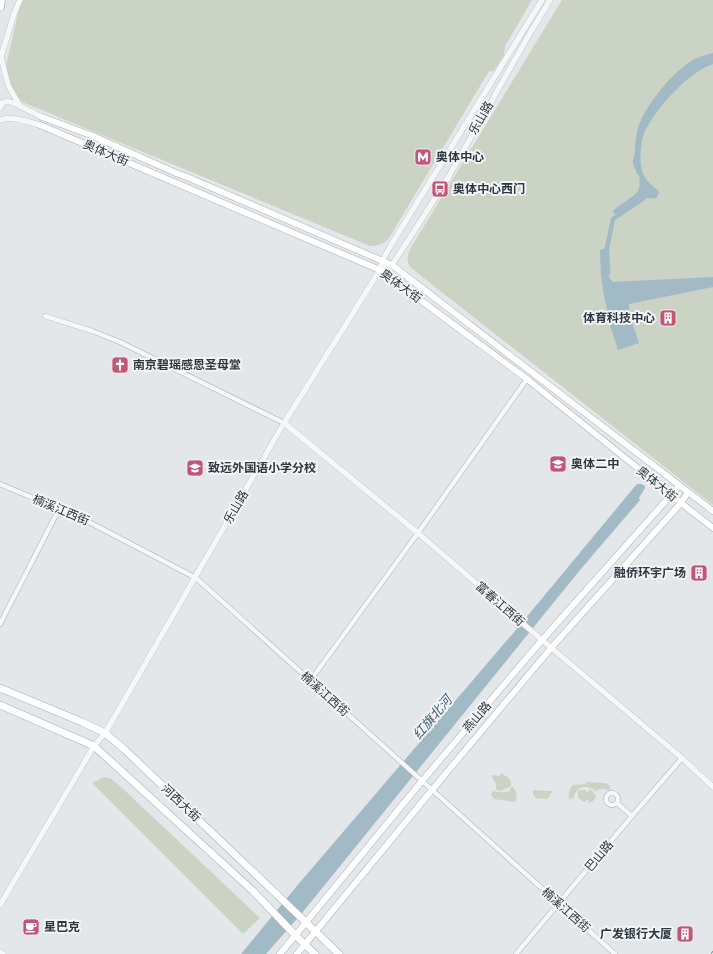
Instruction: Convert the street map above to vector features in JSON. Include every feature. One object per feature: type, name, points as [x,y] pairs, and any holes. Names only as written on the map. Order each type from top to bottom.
[{"type":"highway","points":[[0,7],[1,0]]},
{"type":"main road","name":"奥体大街","points":[[42,116],[93,136],[392,265],[713,512]]},
{"type":"main road","name":"奥体大街","points":[[40,126],[380,270],[527,379],[681,504],[713,528]]},
{"type":"main road","name":"燕山路","points":[[280,954],[422,781],[542,640],[680,486]]},
{"type":"main road","name":"燕山路","points":[[297,954],[551,648],[681,504],[688,492]]},
{"type":"main road","name":"河西大街","points":[[0,688],[105,733],[124,749],[338,954]]},
{"type":"main road","name":"河西大街","points":[[0,705],[94,746],[247,886],[315,954]]},
{"type":"street","points":[[20,0],[0,58],[8,85],[20,106]]},
{"type":"street","name":"乐山路","points":[[0,905],[94,746],[105,733],[196,578],[284,423],[380,270],[382,261],[542,0]]},
{"type":"street","name":"乐山路","points":[[392,265],[449,176],[530,32],[550,0]]},
{"type":"street","points":[[8,118],[2,114],[0,108],[2,103],[7,101],[42,116]]},
{"type":"street","points":[[0,120],[17,118],[40,126]]},
{"type":"street","points":[[380,270],[392,265]]},
{"type":"street","points":[[45,316],[92,331],[120,342],[284,423]]},
{"type":"street","points":[[310,681],[418,533],[527,379]]},
{"type":"street","name":"富春江西街","points":[[284,423],[418,533],[551,648],[682,758],[713,787]]},
{"type":"street","name":"楠溪江西街","points":[[0,484],[85,520],[196,578],[615,954]]},
{"type":"street","points":[[0,624],[59,509]]},
{"type":"street","name":"巴山路","points":[[516,954],[682,758]]},
{"type":"street","points":[[617,803],[632,816]]},
{"type":"shaded area","points":[[21,0],[532,0],[505,46],[504,55],[495,69],[493,71],[489,71],[389,238],[381,244],[370,246],[22,102],[14,92],[9,82],[6,66]]},
{"type":"shaded area","points":[[562,0],[713,0],[713,505],[411,268],[408,263],[410,249]]},
{"type":"shaded area","points":[[500,773],[508,777],[511,781],[511,785],[509,788],[500,791],[496,789],[496,784],[491,775],[500,776]]},
{"type":"shaded area","points":[[104,777],[110,778],[120,786],[260,918],[243,934],[92,783]]},
{"type":"shaded area","points":[[586,782],[605,783],[609,785],[611,791],[599,789],[596,791],[589,787],[582,787],[577,791],[574,798],[569,800],[569,792],[573,785],[586,784]]},
{"type":"shaded area","points":[[512,786],[516,794],[515,802],[494,799],[491,795],[493,791],[507,792]]},
{"type":"shaded area","points":[[533,790],[552,791],[552,793],[548,799],[535,798],[533,795]]},
{"type":"shaded area","points":[[586,790],[586,792],[588,792],[589,790],[592,790],[596,797],[593,801],[588,803],[588,800],[586,800],[586,802],[584,802],[578,798],[578,791]]},
{"type":"water","points":[[713,53],[713,64],[694,74],[675,91],[651,120],[642,139],[641,164],[643,174],[646,180],[659,192],[657,197],[638,200],[620,213],[614,214],[614,210],[638,191],[640,178],[635,152],[635,143],[638,128],[646,111],[658,92],[681,69],[694,60]]},
{"type":"water","points":[[606,248],[609,277],[613,282],[713,277],[713,287],[629,304],[629,313],[639,343],[618,350],[610,325],[601,276],[600,250]]},
{"type":"water","points":[[638,484],[645,486],[639,498],[640,500],[580,570],[302,913],[266,954],[241,954],[296,887],[515,631]]},
{"type":"waterway","points":[[637,153],[635,162],[639,173]]},
{"type":"waterway","points":[[608,273],[607,248],[613,219],[644,198],[644,193]]},
{"type":"place","name":"奥体中心","points":[[423,157]]},
{"type":"place","name":"奥体中心西门","points":[[440,189]]},
{"type":"place","name":"体育科技中心","points":[[668,318]]},
{"type":"place","name":"南京碧瑶感恩圣母堂","points":[[120,365]]},
{"type":"place","name":"奥体二中","points":[[558,464]]},
{"type":"place","name":"致远外国语小学分校","points":[[195,468]]},
{"type":"place","name":"融侨环宇广场","points":[[699,573]]},
{"type":"place","name":"星巴克","points":[[31,927]]},
{"type":"place","name":"广发银行大厦","points":[[685,934]]},
{"type":"water label","name":"红旗北河","points":[[432,717]]}]
